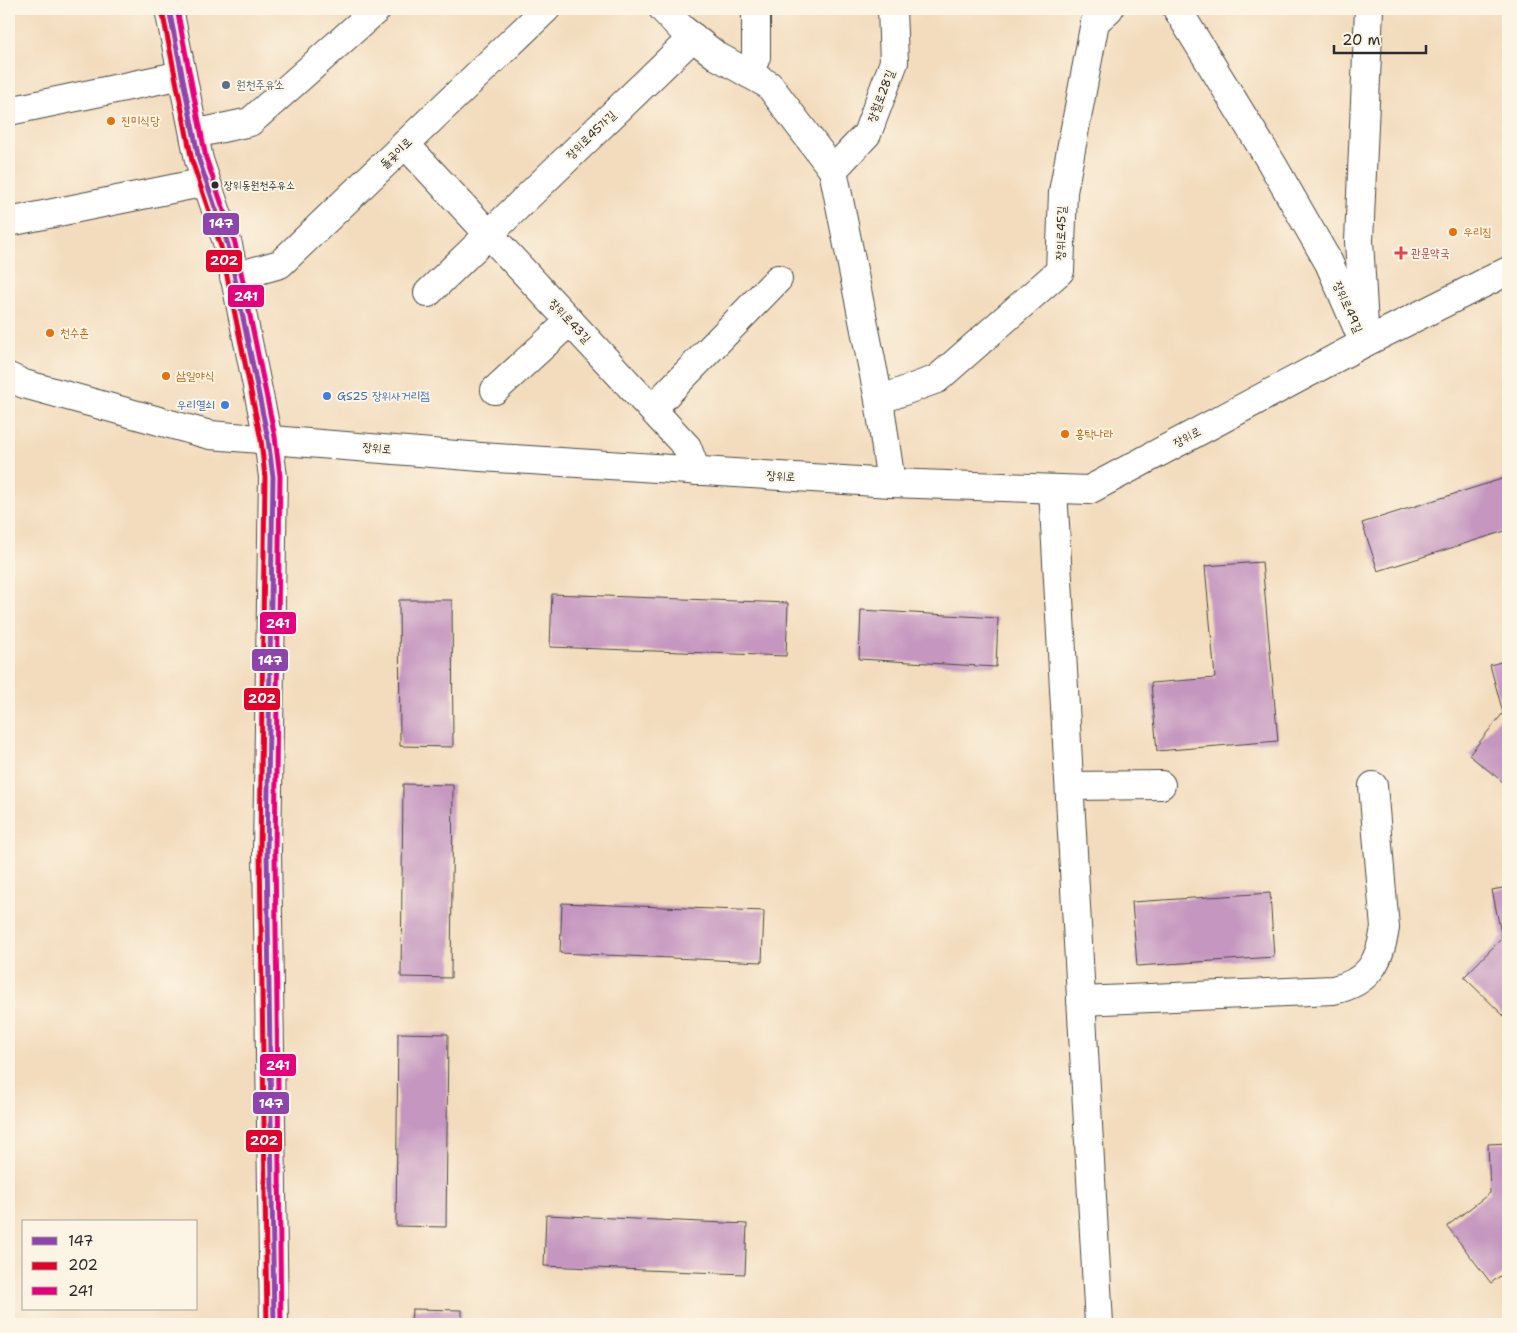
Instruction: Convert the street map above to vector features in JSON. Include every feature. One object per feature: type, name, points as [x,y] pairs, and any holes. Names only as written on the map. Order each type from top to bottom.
[{"type":"street","points":[[169,9],[199,160],[228,245],[268,439],[273,477],[267,852],[274,1324]]},
{"type":"street","points":[[194,134],[250,122],[377,9]]},
{"type":"street","name":"돌곶이로","points":[[234,277],[280,264],[546,9]]},
{"type":"street","points":[[662,9],[717,56],[769,85],[833,170],[879,400],[891,483]]},
{"type":"street","points":[[749,74],[756,57],[756,9]]},
{"type":"street","name":"장월로28길","points":[[833,170],[867,134],[894,62],[892,9]]},
{"type":"street","name":"장위로45길","points":[[879,400],[937,379],[1060,271],[1063,192],[1095,22],[1109,9]]},
{"type":"street","name":"장위로49길","points":[[1176,9],[1271,162],[1324,254],[1364,343]]},
{"type":"street","name":"장위로49길","points":[[1364,343],[1359,241],[1369,9]]},
{"type":"street","name":"장위로45가길","points":[[489,234],[693,37]]},
{"type":"street","points":[[9,111],[182,75]]},
{"type":"street","name":"장위로43길","points":[[405,144],[687,447],[696,471]]},
{"type":"street","points":[[9,222],[206,182]]},
{"type":"street","points":[[428,292],[489,234]]},
{"type":"street","name":"장위로","points":[[9,377],[24,384],[210,435],[481,457],[696,471],[891,483],[1089,490],[1364,343],[1508,271]]},
{"type":"street","points":[[652,409],[778,279]]},
{"type":"street","points":[[495,390],[570,321]]},
{"type":"street","points":[[1053,489],[1099,1324]]},
{"type":"street","points":[[1070,786],[1161,785]]},
{"type":"street","points":[[1081,1001],[1333,990],[1351,986],[1365,974],[1378,957],[1382,950],[1385,928],[1373,786]]},
{"type":"building","points":[[1508,477],[1508,530],[1378,571],[1362,523]]},
{"type":"building","points":[[1262,562],[1278,741],[1157,751],[1151,683],[1215,678],[1205,566]]},
{"type":"building","points":[[552,594],[788,603],[786,656],[550,647]]},
{"type":"building","points":[[399,600],[452,600],[453,747],[400,746]]},
{"type":"building","points":[[861,610],[998,618],[996,667],[859,659]]},
{"type":"building","points":[[1508,660],[1508,786],[1469,755],[1503,713],[1490,665]]},
{"type":"building","points":[[403,784],[453,785],[451,978],[401,977]]},
{"type":"building","points":[[1508,887],[1508,1020],[1464,977],[1502,938],[1492,890]]},
{"type":"building","points":[[1270,893],[1274,957],[1137,966],[1132,902]]},
{"type":"building","points":[[562,903],[764,911],[762,962],[560,953]]},
{"type":"building","points":[[398,1033],[448,1034],[446,1227],[396,1226]]},
{"type":"building","points":[[1508,1143],[1508,1270],[1491,1283],[1447,1226],[1490,1193],[1488,1144]]},
{"type":"building","points":[[546,1215],[747,1224],[745,1274],[544,1266]]},
{"type":"building","points":[[412,1309],[462,1310],[462,1324],[411,1324]]},
{"type":"transit line","name":"147","points":[[169,9],[199,160],[228,245],[268,439],[273,477],[267,852],[274,1324]]},
{"type":"transit line","name":"241","points":[[177,9],[206,158],[235,243],[275,437],[280,476],[275,852],[281,1324]]},
{"type":"transit line","name":"202","points":[[162,10],[192,161],[221,247],[261,440],[265,477],[260,852],[267,1324]]},
{"type":"place","name":"원천주유소","points":[[226,85]]},
{"type":"place","name":"진미식당","points":[[111,121]]},
{"type":"place","name":"장위동원천주유소","points":[[215,185]]},
{"type":"place","name":"우리집","points":[[1453,232]]},
{"type":"place","name":"관문약국","points":[[1401,253]]},
{"type":"place","name":"천수촌","points":[[50,333]]},
{"type":"place","name":"삼일야식","points":[[166,376]]},
{"type":"place","name":"GS25 장위사거리점","points":[[327,396]]},
{"type":"place","name":"우리열쇠","points":[[225,405]]},
{"type":"place","name":"홍탁나라","points":[[1065,434]]}]
